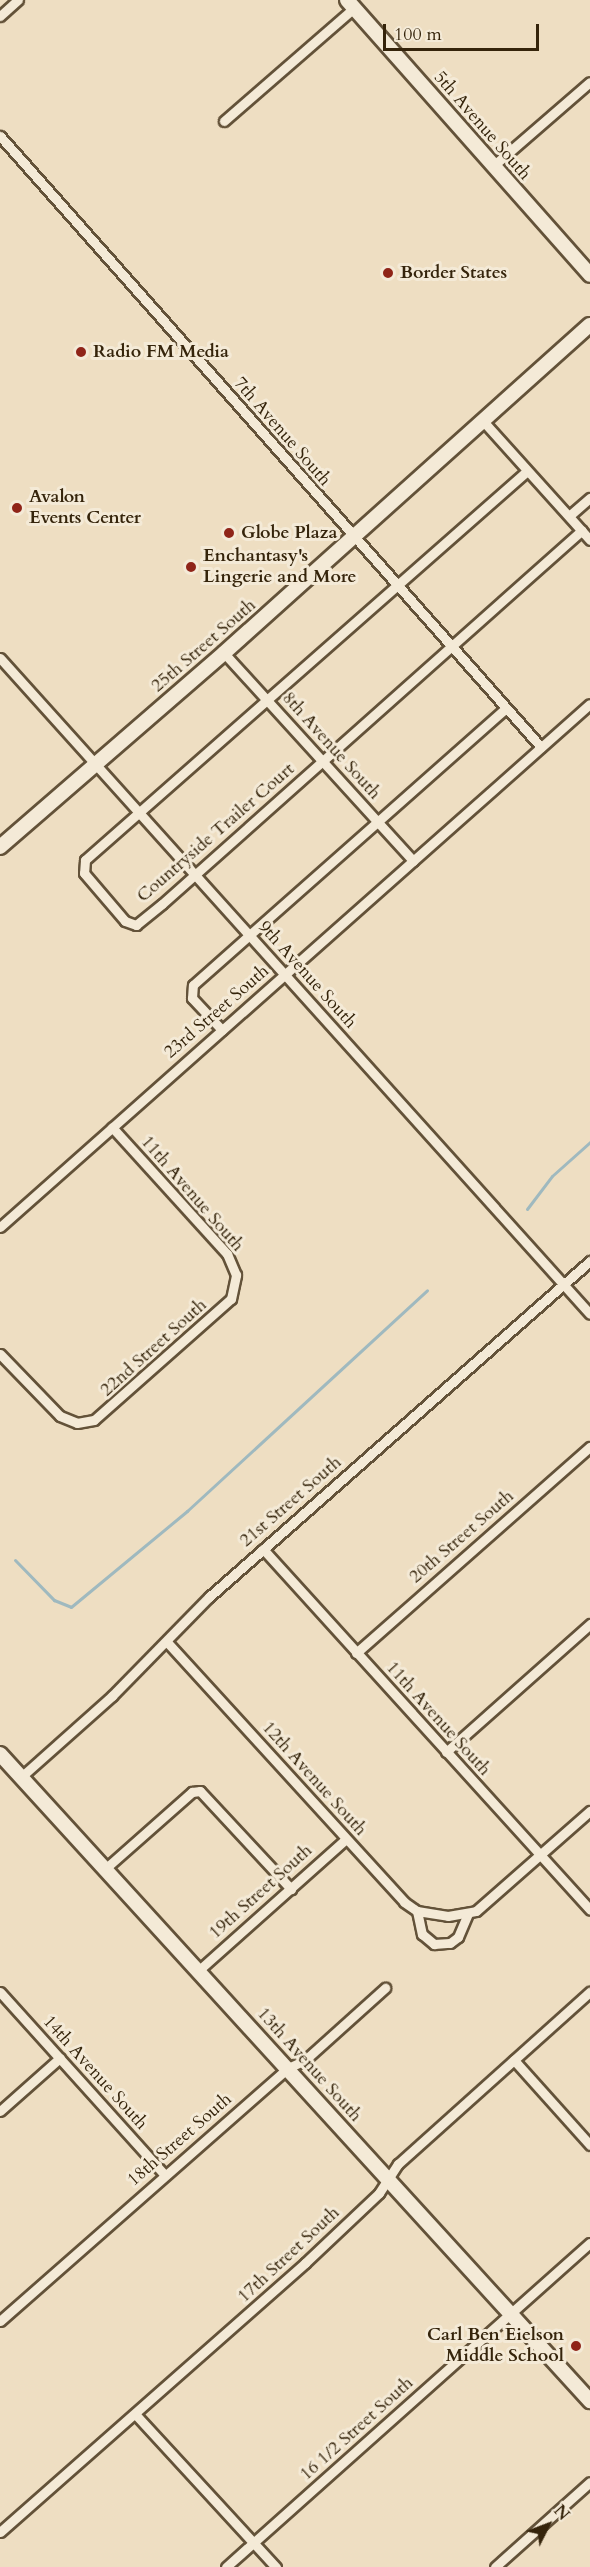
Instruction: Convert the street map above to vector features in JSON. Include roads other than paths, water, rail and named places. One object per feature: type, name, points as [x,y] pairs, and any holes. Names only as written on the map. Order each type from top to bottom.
[{"type":"main road","name":"5th Avenue South","points":[[351,4],[590,275]]},
{"type":"main road","name":"25th Street South","points":[[0,847],[224,654],[590,325]]},
{"type":"main road","name":"13th Avenue South","points":[[0,1754],[590,2401]]},
{"type":"street","points":[[0,16],[18,0]]},
{"type":"street","points":[[224,121],[351,4]]},
{"type":"street","points":[[493,166],[590,82]]},
{"type":"street","name":"7th Avenue South","points":[[0,136],[353,538],[541,747]]},
{"type":"street","points":[[483,421],[590,540]]},
{"type":"street","name":"Countryside Trailer Court","points":[[527,471],[85,860],[82,868],[125,921],[136,925],[323,762],[582,530]]},
{"type":"street","points":[[569,516],[590,498]]},
{"type":"street","name":"8th Avenue South","points":[[224,654],[413,861]]},
{"type":"street","name":"9th Avenue South","points":[[0,658],[590,1314]]},
{"type":"street","name":"23rd Street South","points":[[0,1227],[590,704]]},
{"type":"street","points":[[222,1030],[192,998],[193,985],[506,708]]},
{"type":"street","name":"11th Avenue South","points":[[112,1127],[227,1254],[236,1275],[235,1288]]},
{"type":"street","name":"21st Street South","points":[[21,1777],[167,1642],[209,1597],[590,1261]]},
{"type":"street","name":"22nd Street South","points":[[0,1354],[51,1409],[69,1420],[84,1423],[102,1416],[226,1306],[235,1288]]},
{"type":"street","name":"20th Street South","points":[[356,1653],[590,1447]]},
{"type":"street","name":"11th Avenue South","points":[[263,1549],[590,1910]]},
{"type":"street","points":[[446,1752],[590,1624]]},
{"type":"street","name":"12th Avenue South","points":[[167,1642],[346,1839],[417,1911]]},
{"type":"street","points":[[106,1868],[192,1792],[200,1791],[291,1888]]},
{"type":"street","points":[[468,1914],[458,1936],[450,1943],[434,1944],[422,1934],[417,1911],[448,1916],[476,1911],[590,1811]]},
{"type":"street","name":"19th Street South","points":[[199,1970],[346,1839]]},
{"type":"street","name":"18th Street South","points":[[0,2321],[288,2068],[305,2060],[385,1989]]},
{"type":"street","name":"14th Avenue South","points":[[0,1992],[165,2175]]},
{"type":"street","name":"17th Street South","points":[[0,2532],[136,2415],[305,2263],[379,2193],[398,2164],[590,1992]]},
{"type":"street","points":[[0,2111],[60,2058]]},
{"type":"street","points":[[514,2060],[590,2145]]},
{"type":"street","name":"16 1/2 Street South","points":[[226,2567],[590,2243]]},
{"type":"street","points":[[136,2415],[276,2567]]},
{"type":"street","points":[[495,2567],[590,2482]]},
{"type":"waterway","points":[[527,1209],[552,1176],[590,1142]]},
{"type":"waterway","points":[[15,1560],[54,1600],[71,1607],[187,1511],[427,1290]]},
{"type":"place","name":"Border States","points":[[388,273]]},
{"type":"place","name":"Radio FM Media","points":[[81,352]]},
{"type":"place","name":"Avalon Events Center","points":[[17,508]]},
{"type":"place","name":"Globe Plaza","points":[[229,533]]},
{"type":"place","name":"Enchantasy's Lingerie and More","points":[[191,567]]},
{"type":"place","name":"Carl Ben Eielson Middle School","points":[[576,2346]]}]
